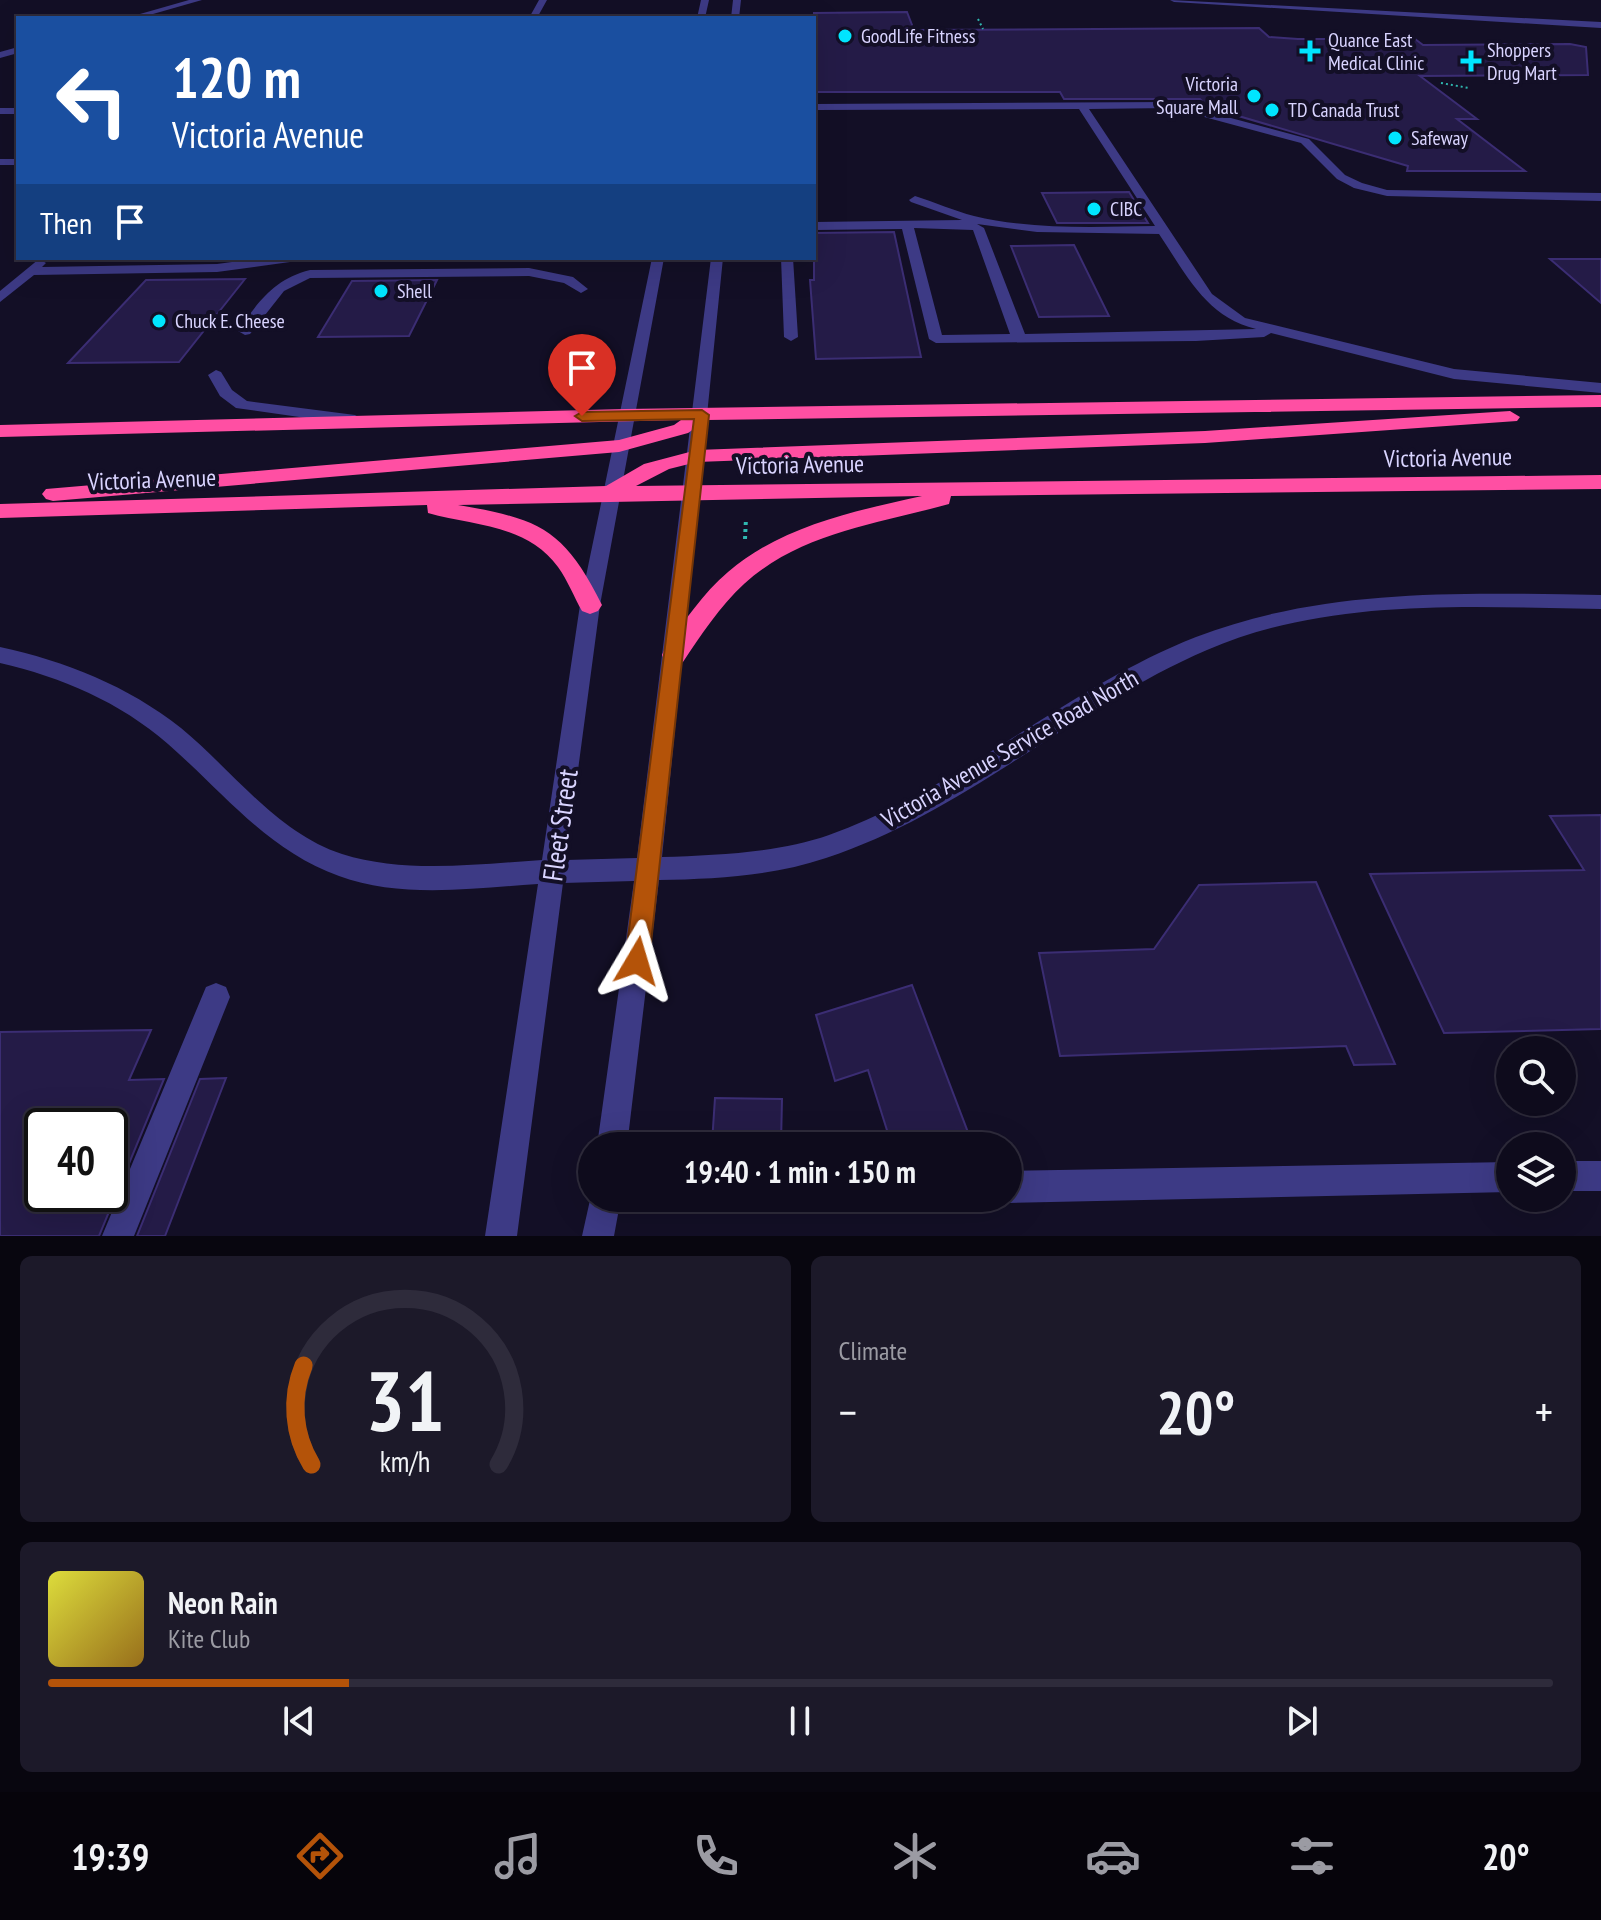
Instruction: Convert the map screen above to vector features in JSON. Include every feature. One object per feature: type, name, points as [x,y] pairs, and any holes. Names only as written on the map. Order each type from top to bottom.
[{"type":"highway","points":[[0,431],[625,415],[1601,401]]},
{"type":"highway","points":[[611,493],[641,471],[666,461],[697,456],[1337,432],[1601,409]]},
{"type":"highway","points":[[0,499],[619,446],[681,429],[702,415]]},
{"type":"highway","name":"Victoria Avenue","points":[[0,511],[611,493],[1601,482]]},
{"type":"highway","points":[[674,655],[707,609],[737,577],[765,556],[819,532],[878,514],[983,489]]},
{"type":"highway","points":[[386,499],[480,516],[523,528],[546,540],[563,556],[590,605]]},
{"type":"street","points":[[138,16],[198,0]]},
{"type":"street","points":[[1174,0],[1601,25]]},
{"type":"street","points":[[1082,106],[1207,297],[1240,321],[1454,374],[1601,388]]},
{"type":"street","points":[[816,107],[1176,107],[1305,141],[1341,177],[1358,186],[1387,193],[1417,195],[1424,186],[1435,182],[1475,182],[1511,186],[1538,194],[1601,197]]},
{"type":"street","points":[[915,200],[943,214],[1047,231],[1163,230]]},
{"type":"street","points":[[816,226],[963,224],[978,228],[1019,338]]},
{"type":"street","points":[[907,225],[936,339],[1196,337],[1259,333],[1296,335]]},
{"type":"street","points":[[0,298],[43,260]]},
{"type":"street","points":[[30,271],[217,268],[275,260]]},
{"type":"street","name":"Fleet Street","points":[[501,1236],[590,605],[658,260]]},
{"type":"street","points":[[614,1132],[649,869],[702,415],[717,260]]},
{"type":"street","points":[[787,260],[791,337]]},
{"type":"street","points":[[245,331],[275,289],[286,281],[310,274],[529,272],[568,280],[581,289]]},
{"type":"street","points":[[216,375],[226,393],[242,405],[371,422]]},
{"type":"street","name":"Victoria Avenue Service Road North","points":[[0,655],[57,670],[124,702],[172,734],[285,837],[321,858],[366,872],[418,876],[716,867],[765,861],[826,847],[872,830],[916,808],[1107,690],[1203,643],[1293,615],[1402,601],[1601,602]]},
{"type":"street","points":[[118,1236],[216,997]]},
{"type":"street","points":[[1576,1176],[1601,1176]]},
{"type":"street","points":[[1022,1187],[1496,1177]]},
{"type":"street","points":[[598,1236],[602,1212]]},
{"type":"path","points":[[978,19],[983,29]]},
{"type":"path","points":[[1441,83],[1469,88]]},
{"type":"path","points":[[746,513],[744,538],[752,545]]},
{"type":"building","name":"Victoria Square Mall","points":[[907,12],[914,30],[1259,28],[1269,37],[1298,39],[1415,39],[1423,45],[1570,44],[1586,47],[1588,75],[1420,76],[1477,119],[1457,119],[1525,171],[1407,171],[1408,166],[1208,107],[1200,99],[1064,99],[1060,92],[816,92],[814,13]]},
{"type":"building","points":[[1129,192],[1148,223],[1057,223],[1042,193]]},
{"type":"building","points":[[894,232],[921,357],[816,359],[810,280],[814,280],[816,233]]},
{"type":"building","points":[[1074,245],[1109,316],[1039,317],[1011,246]]},
{"type":"building","points":[[1550,259],[1601,259],[1601,303]]},
{"type":"building","name":"Chuck E. Cheese","points":[[245,279],[179,362],[68,363],[146,280]]},
{"type":"building","points":[[437,280],[409,336],[318,337],[352,281]]},
{"type":"building","points":[[1601,815],[1601,1029],[1444,1033],[1370,874],[1584,870],[1550,816]]},
{"type":"building","points":[[1316,882],[1395,1064],[1354,1065],[1346,1046],[1060,1056],[1039,953],[1154,949],[1199,885]]},
{"type":"building","points":[[912,985],[968,1132],[888,1132],[868,1070],[835,1081],[816,1015]]},
{"type":"building","points":[[151,1030],[129,1080],[164,1079],[128,1166],[128,1108],[24,1108],[24,1212],[109,1212],[99,1236],[0,1236],[0,1032]]},
{"type":"building","points":[[226,1078],[165,1236],[137,1236],[200,1079]]},
{"type":"building","points":[[715,1098],[782,1099],[781,1132],[713,1132]]},
{"type":"place","name":"GoodLife Fitness","points":[[845,36]]},
{"type":"place","name":"Quance East Medical Clinic","points":[[1310,51]]},
{"type":"place","name":"Shoppers Drug Mart","points":[[1471,61]]},
{"type":"place","name":"Victoria Square Mall","points":[[1254,96]]},
{"type":"place","name":"TD Canada Trust","points":[[1272,110]]},
{"type":"place","name":"Safeway","points":[[1395,138]]},
{"type":"place","name":"CIBC","points":[[1094,209]]},
{"type":"place","name":"Shell","points":[[381,291]]},
{"type":"place","name":"Chuck E. Cheese","points":[[159,321]]},
{"type":"route","points":[[582,416],[702,415],[637,961]]}]
